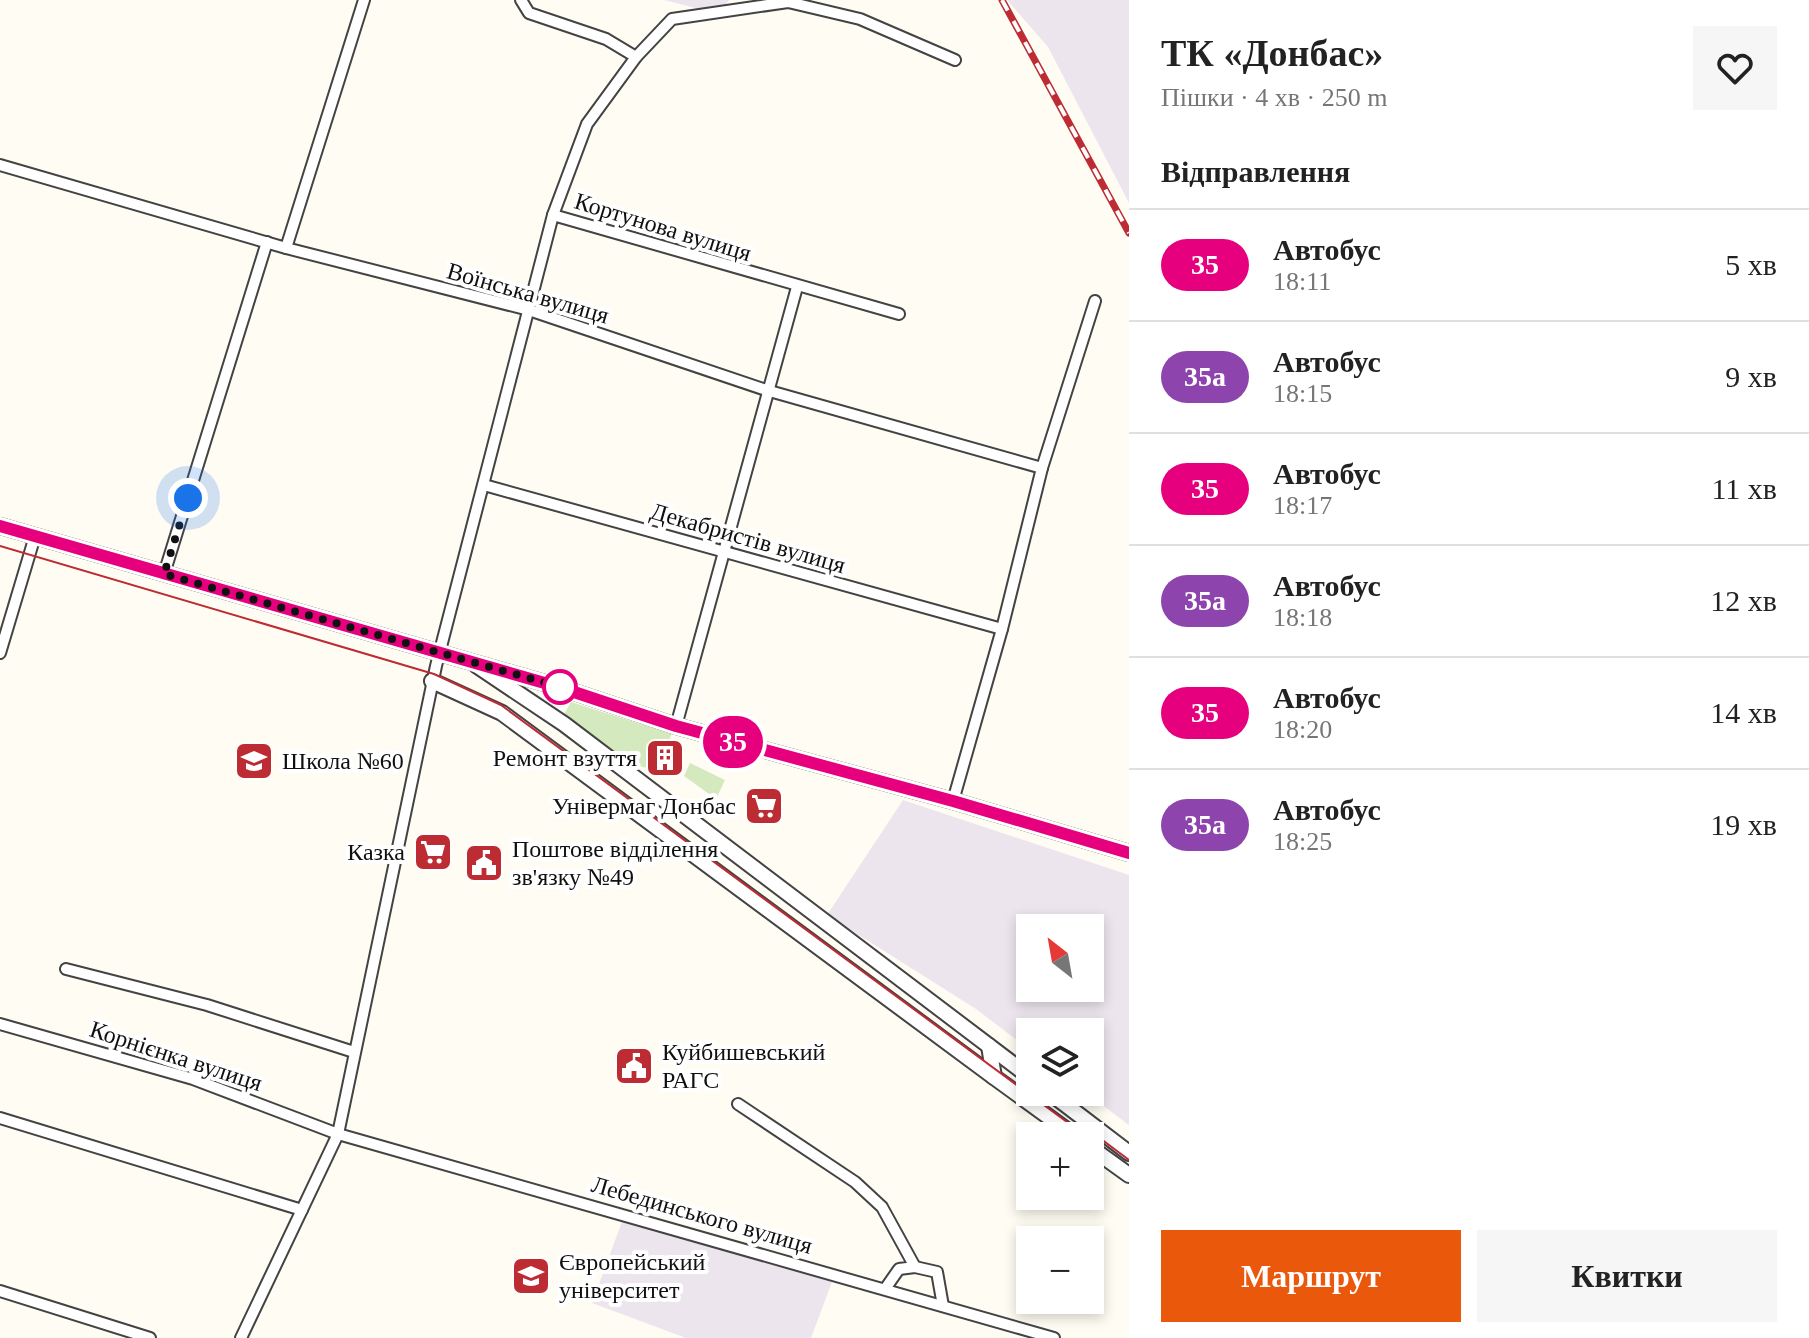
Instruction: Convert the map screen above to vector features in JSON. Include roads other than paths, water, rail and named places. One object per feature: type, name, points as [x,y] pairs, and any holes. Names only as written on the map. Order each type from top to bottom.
[{"type":"main road","points":[[0,526],[440,652],[676,726],[953,801],[1129,853]]},
{"type":"street","points":[[286,248],[364,0]]},
{"type":"street","points":[[521,0],[529,13],[606,39],[636,57]]},
{"type":"street","name":"Кортунова вулиця","points":[[899,314],[553,215],[587,124],[636,57],[672,19],[788,2],[860,19],[955,60]]},
{"type":"street","name":"Воїнська вулиця","points":[[0,165],[286,248],[529,310],[766,390],[1042,468]]},
{"type":"street","points":[[244,1337],[338,1134],[432,681],[553,215]]},
{"type":"street","points":[[164,574],[267,242]]},
{"type":"street","points":[[676,726],[766,390],[797,287]]},
{"type":"street","points":[[953,801],[1002,629],[1042,468],[1095,301]]},
{"type":"street","name":"Декабристів вулиця","points":[[484,485],[1002,629]]},
{"type":"street","points":[[0,653],[35,536]]},
{"type":"street","points":[[472,663],[564,724],[1016,1066]]},
{"type":"street","points":[[432,681],[502,713],[1056,1122]]},
{"type":"street","points":[[66,969],[207,1005],[354,1052]]},
{"type":"street","name":"Корнієнка вулиця","points":[[0,1024],[193,1079],[338,1134]]},
{"type":"street","points":[[989,1046],[994,1077]]},
{"type":"street","points":[[738,1104],[855,1182],[882,1207],[915,1267]]},
{"type":"street","points":[[1067,1106],[1129,1153]]},
{"type":"street","points":[[0,1118],[302,1210]]},
{"type":"street","name":"Лебединського вулиця","points":[[338,1134],[1054,1338]]},
{"type":"street","points":[[1104,1157],[1129,1175]]},
{"type":"street","points":[[885,1289],[899,1269],[915,1267],[937,1272],[943,1306]]},
{"type":"street","points":[[0,1291],[150,1338]]},
{"type":"tram line","points":[[0,546],[434,674],[501,705],[1067,1122]]},
{"type":"tram line","points":[[1104,1141],[1129,1160]]},
{"type":"railway","points":[[1002,0],[1129,233]]},
{"type":"place","name":"Ремонт взуття","points":[[665,758]]},
{"type":"place","name":"Школа №60","points":[[254,761]]},
{"type":"place","name":"Універмаг Донбас","points":[[764,806]]},
{"type":"place","name":"Казка","points":[[433,852]]},
{"type":"place","name":"Поштове відділення зв'язку №49","points":[[484,863]]},
{"type":"place","name":"Куйбишевський РАГС","points":[[634,1066]]},
{"type":"place","name":"Європейський університет","points":[[531,1276]]}]
